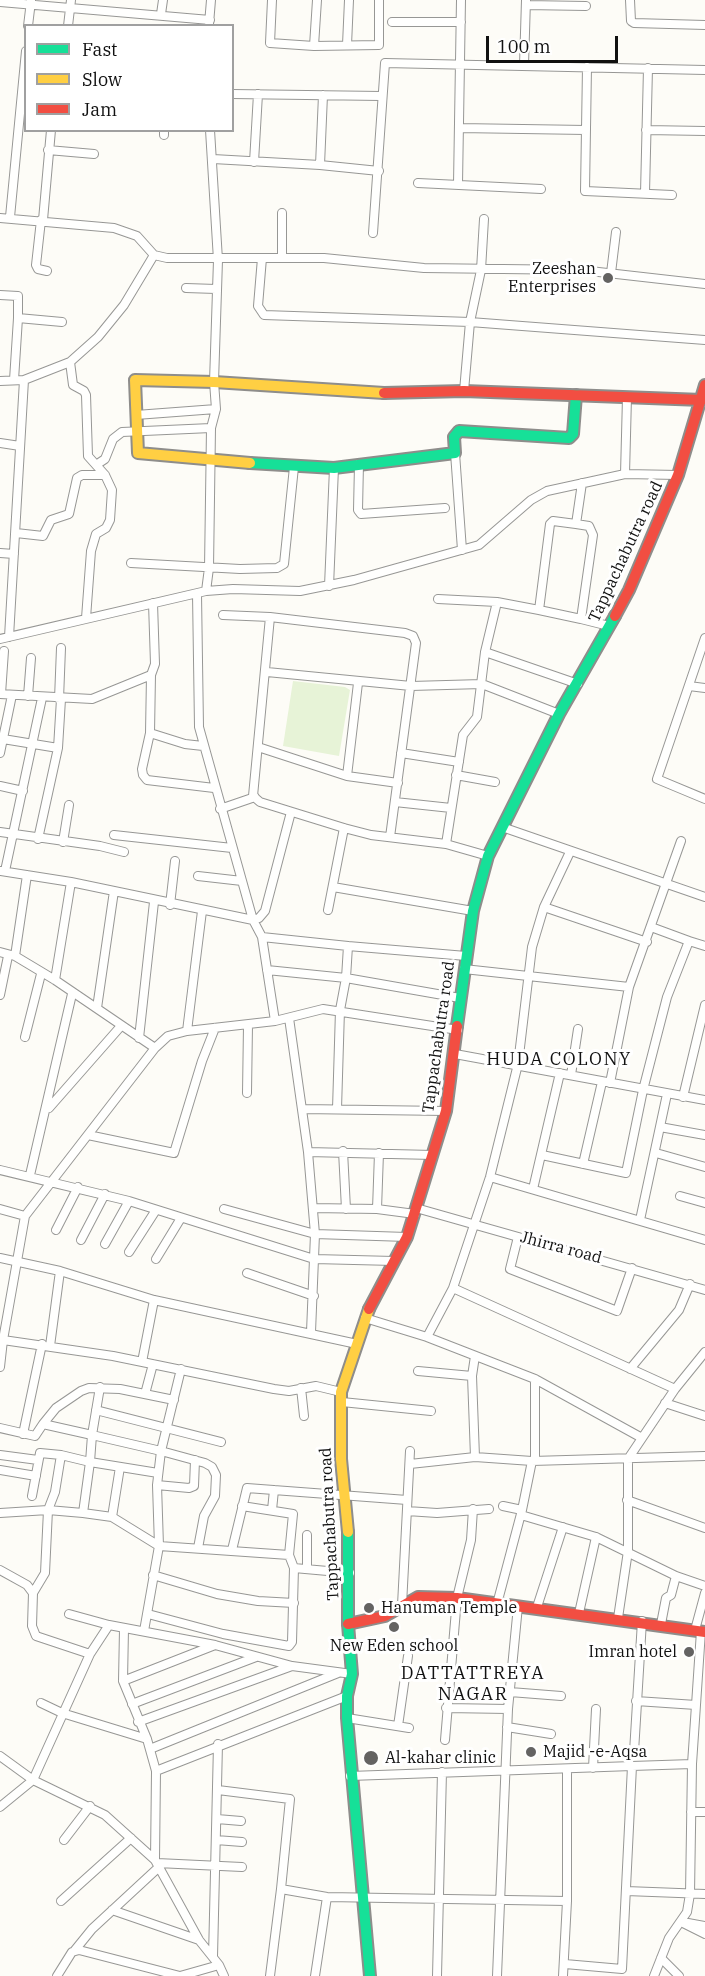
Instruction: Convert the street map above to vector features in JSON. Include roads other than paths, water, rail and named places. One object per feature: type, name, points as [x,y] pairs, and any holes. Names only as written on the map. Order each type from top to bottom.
[{"type":"main road","points":[[576,395],[572,437],[459,431],[454,436],[455,453],[334,468],[294,467],[211,457],[138,453],[135,380],[214,382],[366,394],[464,391],[576,395],[702,400]]},
{"type":"main road","name":"Tappachabutra road","points":[[370,1976],[346,1718],[347,1696],[352,1674],[348,1624],[350,1573],[346,1495],[341,1459],[342,1397],[365,1318],[407,1237],[446,1111],[473,911],[488,856],[559,714],[629,590],[678,476],[705,385]]},
{"type":"main road","points":[[348,1624],[385,1616],[418,1596],[456,1598],[579,1613],[700,1631]]},
{"type":"street","points":[[114,11],[115,0]]},
{"type":"street","points":[[161,14],[163,0]]},
{"type":"street","points":[[0,2],[71,4],[114,11],[161,14],[209,23],[211,0]]},
{"type":"street","points":[[272,0],[270,43],[314,46],[379,45],[379,0]]},
{"type":"street","points":[[314,46],[317,0]]},
{"type":"street","points":[[347,45],[349,0]]},
{"type":"street","points":[[458,184],[461,0]]},
{"type":"street","points":[[630,0],[631,21],[634,23],[705,25]]},
{"type":"street","points":[[28,24],[31,2]]},
{"type":"street","points":[[524,65],[526,2],[586,6]]},
{"type":"street","points":[[68,24],[71,4]]},
{"type":"street","points":[[392,22],[461,22]]},
{"type":"street","points":[[373,233],[385,63],[705,70]]},
{"type":"street","points":[[587,67],[585,191],[672,195]]},
{"type":"street","points":[[645,193],[648,68]]},
{"type":"street","points":[[10,217],[24,72]]},
{"type":"street","points":[[234,94],[381,96]]},
{"type":"street","points":[[254,162],[258,94]]},
{"type":"street","points":[[320,165],[323,95]]},
{"type":"street","points":[[459,128],[586,130]]},
{"type":"street","points":[[646,130],[705,131]]},
{"type":"street","points":[[47,271],[38,269],[36,265],[51,132]]},
{"type":"street","points":[[206,591],[209,568],[211,428],[216,409],[214,382],[218,260],[210,132]]},
{"type":"street","points":[[48,150],[94,154]]},
{"type":"street","points":[[213,159],[379,171]]},
{"type":"street","points":[[418,183],[541,189]]},
{"type":"street","points":[[282,213],[282,258]]},
{"type":"street","points":[[0,218],[10,217],[114,228],[136,236],[154,255],[167,258],[218,260],[324,258],[424,268],[611,273],[705,284]]},
{"type":"street","points":[[464,391],[470,322],[481,270],[484,219]]},
{"type":"street","points":[[611,273],[616,232]]},
{"type":"street","points":[[0,381],[24,380],[70,362],[99,337],[124,305],[154,255]]},
{"type":"street","points":[[262,258],[258,306],[264,315],[470,322],[705,340]]},
{"type":"street","points":[[186,288],[216,289]]},
{"type":"street","points":[[0,295],[18,296],[14,380]]},
{"type":"street","points":[[18,318],[62,322]]},
{"type":"street","points":[[70,362],[73,385],[84,391],[86,395],[86,451],[105,475],[112,490],[110,520],[106,528],[96,534],[91,551],[86,618]]},
{"type":"street","points":[[9,637],[24,380]]},
{"type":"street","points":[[625,474],[627,397]]},
{"type":"street","points":[[136,414],[216,409]]},
{"type":"street","points":[[96,465],[105,459],[113,439],[122,432],[211,428]]},
{"type":"street","points":[[0,443],[20,446]]},
{"type":"street","points":[[455,453],[462,550]]},
{"type":"street","points":[[359,464],[358,510],[361,514],[445,508]]},
{"type":"street","points":[[131,563],[258,569],[277,568],[284,564],[294,467]]},
{"type":"street","points":[[329,586],[334,468]]},
{"type":"street","points":[[0,639],[206,591],[233,588],[300,591],[329,586],[479,545],[531,500],[547,491],[625,474],[678,476]]},
{"type":"street","points":[[16,533],[43,536],[51,520],[69,514],[77,478],[82,475],[105,475]]},
{"type":"street","points":[[576,524],[582,483]]},
{"type":"street","points":[[539,610],[549,524],[554,521],[589,526],[593,535],[581,619]]},
{"type":"street","points":[[0,552],[14,554]]},
{"type":"street","points":[[197,594],[198,728],[253,921],[262,937],[275,1022]]},
{"type":"street","points":[[438,599],[497,602],[609,626]]},
{"type":"street","points":[[446,844],[463,735],[477,717],[485,652],[497,602]]},
{"type":"street","points":[[153,603],[155,664],[151,675],[150,733],[142,775],[147,780],[214,788]]},
{"type":"street","points":[[223,615],[270,616],[414,636],[416,644],[411,686],[390,837]]},
{"type":"street","points":[[270,616],[267,672],[253,786],[255,797],[260,802],[344,828],[446,844],[488,856]]},
{"type":"street","points":[[705,638],[657,779],[705,800]]},
{"type":"street","points":[[38,838],[58,748],[61,648]]},
{"type":"street","points":[[4,651],[1,694],[60,699],[99,698],[151,675]]},
{"type":"street","points":[[485,652],[578,684]]},
{"type":"street","points":[[28,696],[32,658]]},
{"type":"street","points":[[267,672],[358,683],[411,686],[482,684],[559,714]]},
{"type":"street","points":[[347,776],[358,683]]},
{"type":"street","points":[[689,686],[705,688]]},
{"type":"street","points":[[0,753],[12,695]]},
{"type":"street","points":[[42,698],[34,744],[3,871],[71,882],[154,902],[253,921],[265,911],[291,812]]},
{"type":"street","points":[[150,733],[185,744],[203,746]]},
{"type":"street","points":[[3,739],[58,748]]},
{"type":"street","points":[[258,747],[347,776],[398,783]]},
{"type":"street","points":[[401,753],[459,762]]},
{"type":"street","points":[[456,775],[495,782]]},
{"type":"street","points":[[0,786],[23,791]]},
{"type":"street","points":[[220,809],[255,797]]},
{"type":"street","points":[[394,802],[450,808]]},
{"type":"street","points":[[63,842],[69,805]]},
{"type":"street","points":[[502,827],[705,897]]},
{"type":"street","points":[[328,910],[344,828]]},
{"type":"street","points":[[0,832],[100,846],[124,852]]},
{"type":"street","points":[[114,835],[232,848]]},
{"type":"street","points":[[583,1164],[629,987],[647,942],[681,841]]},
{"type":"street","points":[[427,1337],[453,1288],[490,1177],[518,1064],[532,947],[544,907],[570,852]]},
{"type":"street","points":[[170,904],[175,861]]},
{"type":"street","points":[[0,994],[12,956],[27,875]]},
{"type":"street","points":[[198,876],[242,881]]},
{"type":"street","points":[[56,980],[71,882]]},
{"type":"street","points":[[333,887],[473,911]]},
{"type":"street","points":[[97,1008],[114,891]]},
{"type":"street","points":[[139,1038],[154,902]]},
{"type":"street","points":[[544,907],[647,942]]},
{"type":"street","points":[[187,1031],[201,911]]},
{"type":"street","points":[[651,927],[705,946]]},
{"type":"street","points":[[262,937],[466,956]]},
{"type":"street","points":[[542,1155],[626,1173],[643,1090],[667,997],[689,941]]},
{"type":"street","points":[[337,1110],[340,1010],[346,978],[348,946]]},
{"type":"street","points":[[0,952],[56,980],[72,994],[97,1008],[155,1048]]},
{"type":"street","points":[[464,969],[629,987]]},
{"type":"street","points":[[267,970],[346,978],[460,998]]},
{"type":"street","points":[[25,1037],[41,974]]},
{"type":"street","points":[[30,1175],[47,1110],[72,994]]},
{"type":"street","points":[[683,1097],[705,1005]]},
{"type":"street","points":[[0,1367],[2,1339],[24,1216],[155,1048],[168,1036],[187,1031],[275,1022],[316,1010],[340,1010],[458,1030]]},
{"type":"street","points":[[289,1018],[308,1152],[315,1234],[311,1332]]},
{"type":"street","points":[[247,1093],[248,1025]]},
{"type":"street","points":[[47,1110],[121,1026]]},
{"type":"street","points":[[88,1135],[174,1153],[202,1061],[215,1028]]},
{"type":"street","points":[[571,1075],[578,1029]]},
{"type":"street","points":[[455,1054],[705,1100]]},
{"type":"street","points":[[532,1189],[560,1073]]},
{"type":"street","points":[[640,1220],[667,1094]]},
{"type":"street","points":[[302,1109],[446,1111]]},
{"type":"street","points":[[660,1127],[705,1134]]},
{"type":"street","points":[[308,1152],[344,1151],[433,1155]]},
{"type":"street","points":[[344,1151],[346,1209]]},
{"type":"street","points":[[376,1209],[379,1153]]},
{"type":"street","points":[[656,1153],[705,1167]]},
{"type":"street","points":[[0,1170],[30,1175],[105,1194],[314,1259],[394,1261]]},
{"type":"street","points":[[490,1177],[705,1240]]},
{"type":"street","points":[[56,1230],[78,1187]]},
{"type":"street","points":[[81,1240],[105,1194]]},
{"type":"street","points":[[680,1196],[705,1203]]},
{"type":"street","points":[[105,1244],[129,1201]]},
{"type":"street","name":"Jhirra road","points":[[313,1208],[415,1211],[518,1236],[705,1290]]},
{"type":"street","points":[[0,1209],[24,1216]]},
{"type":"street","points":[[224,1209],[315,1234],[407,1237]]},
{"type":"street","points":[[129,1252],[156,1210]]},
{"type":"street","points":[[156,1259],[181,1218]]},
{"type":"street","points":[[518,1236],[510,1269],[617,1311],[632,1268]]},
{"type":"street","points":[[0,1258],[60,1271],[154,1300],[311,1332],[357,1344]]},
{"type":"street","points":[[23,1434],[46,1345],[60,1271]]},
{"type":"street","points":[[247,1273],[314,1296]]},
{"type":"street","points":[[630,1369],[679,1310],[690,1284]]},
{"type":"street","points":[[453,1288],[675,1389]]},
{"type":"street","points":[[142,1362],[154,1300]]},
{"type":"street","points":[[365,1318],[427,1337],[535,1379],[642,1438]]},
{"type":"street","points":[[2,1339],[153,1364],[274,1389],[289,1391],[316,1386],[342,1397],[430,1411]]},
{"type":"street","points":[[618,1618],[628,1551],[628,1459],[665,1402],[705,1352]]},
{"type":"street","points":[[475,1356],[472,1376],[475,1457]]},
{"type":"street","points":[[145,1394],[153,1364]]},
{"type":"street","points":[[144,1631],[159,1545],[157,1485],[161,1451],[181,1370]]},
{"type":"street","points":[[418,1371],[472,1376]]},
{"type":"street","points":[[497,1604],[534,1461],[535,1379]]},
{"type":"street","points":[[0,1428],[35,1436],[56,1408],[81,1390],[100,1387],[174,1400]]},
{"type":"street","points":[[83,1513],[100,1387]]},
{"type":"street","points":[[301,1388],[304,1416]]},
{"type":"street","points":[[665,1402],[705,1416]]},
{"type":"street","points":[[96,1410],[221,1442]]},
{"type":"street","points":[[43,1424],[161,1451],[212,1467],[216,1475],[214,1496],[204,1516],[198,1548]]},
{"type":"street","points":[[402,1605],[410,1451]]},
{"type":"street","points":[[32,1496],[41,1452],[158,1473]]},
{"type":"street","points":[[0,1455],[38,1460]]},
{"type":"street","points":[[61,1455],[56,1492],[48,1510],[45,1573],[33,1593],[32,1626],[36,1636],[90,1654]]},
{"type":"street","points":[[410,1464],[475,1457],[534,1461],[705,1456]]},
{"type":"street","points":[[157,1485],[189,1488],[194,1486],[195,1460]]},
{"type":"street","points":[[112,1516],[120,1467]]},
{"type":"street","points":[[0,1470],[36,1476]]},
{"type":"street","points":[[232,1550],[247,1488],[407,1500]]},
{"type":"street","points":[[272,1510],[274,1490]]},
{"type":"street","points":[[627,1500],[705,1528]]},
{"type":"street","points":[[148,1614],[283,1647],[289,1646],[292,1642],[294,1603],[294,1568],[289,1555],[293,1514],[242,1506]]},
{"type":"street","points":[[503,1506],[596,1537],[676,1576],[705,1586]]},
{"type":"street","points":[[445,1740],[456,1598],[471,1540],[473,1509]]},
{"type":"street","points":[[407,1511],[437,1513],[489,1509]]},
{"type":"street","points":[[0,1513],[48,1510],[112,1516],[159,1545],[289,1555]]},
{"type":"street","points":[[537,1608],[563,1527]]},
{"type":"street","points":[[307,1535],[307,1569]]},
{"type":"street","points":[[579,1613],[596,1537]]},
{"type":"street","points":[[294,1568],[350,1573]]},
{"type":"street","points":[[0,1570],[27,1585],[33,1593]]},
{"type":"street","points":[[153,1575],[216,1594],[258,1601],[294,1603]]},
{"type":"street","points":[[661,1624],[666,1598],[671,1595],[676,1576]]},
{"type":"street","points":[[654,1976],[661,1958],[687,1912],[690,1894],[692,1764],[700,1631],[705,1593]]},
{"type":"street","points":[[497,1976],[502,1902],[508,1709],[518,1606]]},
{"type":"street","points":[[69,1614],[124,1629],[215,1645],[292,1666],[352,1674]]},
{"type":"street","points":[[634,1752],[642,1621]]},
{"type":"street","points":[[0,1807],[33,1780],[90,1654],[109,1625]]},
{"type":"street","points":[[57,1976],[75,1950],[157,1863],[156,1771],[147,1738],[138,1722],[123,1681],[124,1629]]},
{"type":"street","points":[[123,1681],[215,1645]]},
{"type":"street","points":[[398,1726],[408,1656]]},
{"type":"street","points":[[132,1704],[256,1657]]},
{"type":"street","points":[[138,1722],[292,1666]]},
{"type":"street","points":[[150,1749],[339,1673]]},
{"type":"street","points":[[510,1692],[561,1696]]},
{"type":"street","points":[[156,1771],[218,1744],[347,1696]]},
{"type":"street","points":[[636,1701],[696,1705]]},
{"type":"street","points":[[41,1703],[63,1713],[147,1738]]},
{"type":"street","points":[[446,1708],[508,1709]]},
{"type":"street","points":[[593,1768],[596,1709]]},
{"type":"street","points":[[346,1718],[409,1728]]},
{"type":"street","points":[[507,1727],[551,1734]]},
{"type":"street","points":[[213,1957],[218,1744]]},
{"type":"street","points":[[0,1756],[33,1780],[90,1806],[131,1838],[157,1863],[200,1940],[219,1965],[224,1976]]},
{"type":"street","points":[[350,1776],[692,1764]]},
{"type":"street","points":[[565,1964],[620,1972],[632,1766]]},
{"type":"street","points":[[563,1976],[567,1901],[567,1770]]},
{"type":"street","points":[[437,1976],[442,1772]]},
{"type":"street","points":[[218,1790],[290,1799],[270,1976]]},
{"type":"street","points":[[64,1840],[90,1806]]},
{"type":"street","points":[[691,1812],[705,1812]]},
{"type":"street","points":[[217,1819],[241,1821]]},
{"type":"street","points":[[61,1901],[131,1838]]},
{"type":"street","points":[[216,1840],[242,1842]]},
{"type":"street","points":[[157,1863],[242,1867]]},
{"type":"street","points":[[281,1889],[327,1897],[502,1902],[567,1901]]},
{"type":"street","points":[[626,1891],[705,1894]]},
{"type":"street","points":[[315,1976],[327,1897]]},
{"type":"street","points":[[112,1910],[200,1940]]},
{"type":"street","points":[[681,1922],[705,1926]]},
{"type":"street","points":[[681,1922],[705,1934]]},
{"type":"street","points":[[75,1950],[180,1976],[219,1965]]},
{"type":"street","points":[[661,1958],[680,1976]]},
{"type":"place","name":"Zeeshan Enterprises","points":[[608,278]]},
{"type":"place","name":"Hanuman Temple","points":[[369,1608]]},
{"type":"place","name":"New Eden school","points":[[394,1627]]},
{"type":"place","name":"Imran hotel","points":[[689,1652]]},
{"type":"place","name":"Majid -e-Aqsa","points":[[531,1752]]},
{"type":"place","name":"Al-kahar clinic","points":[[371,1758]]},
{"type":"district","name":"HUDA COLONY","points":[[559,1060]]},
{"type":"district","name":"DATTATTREYA NAGAR","points":[[473,1684]]}]
